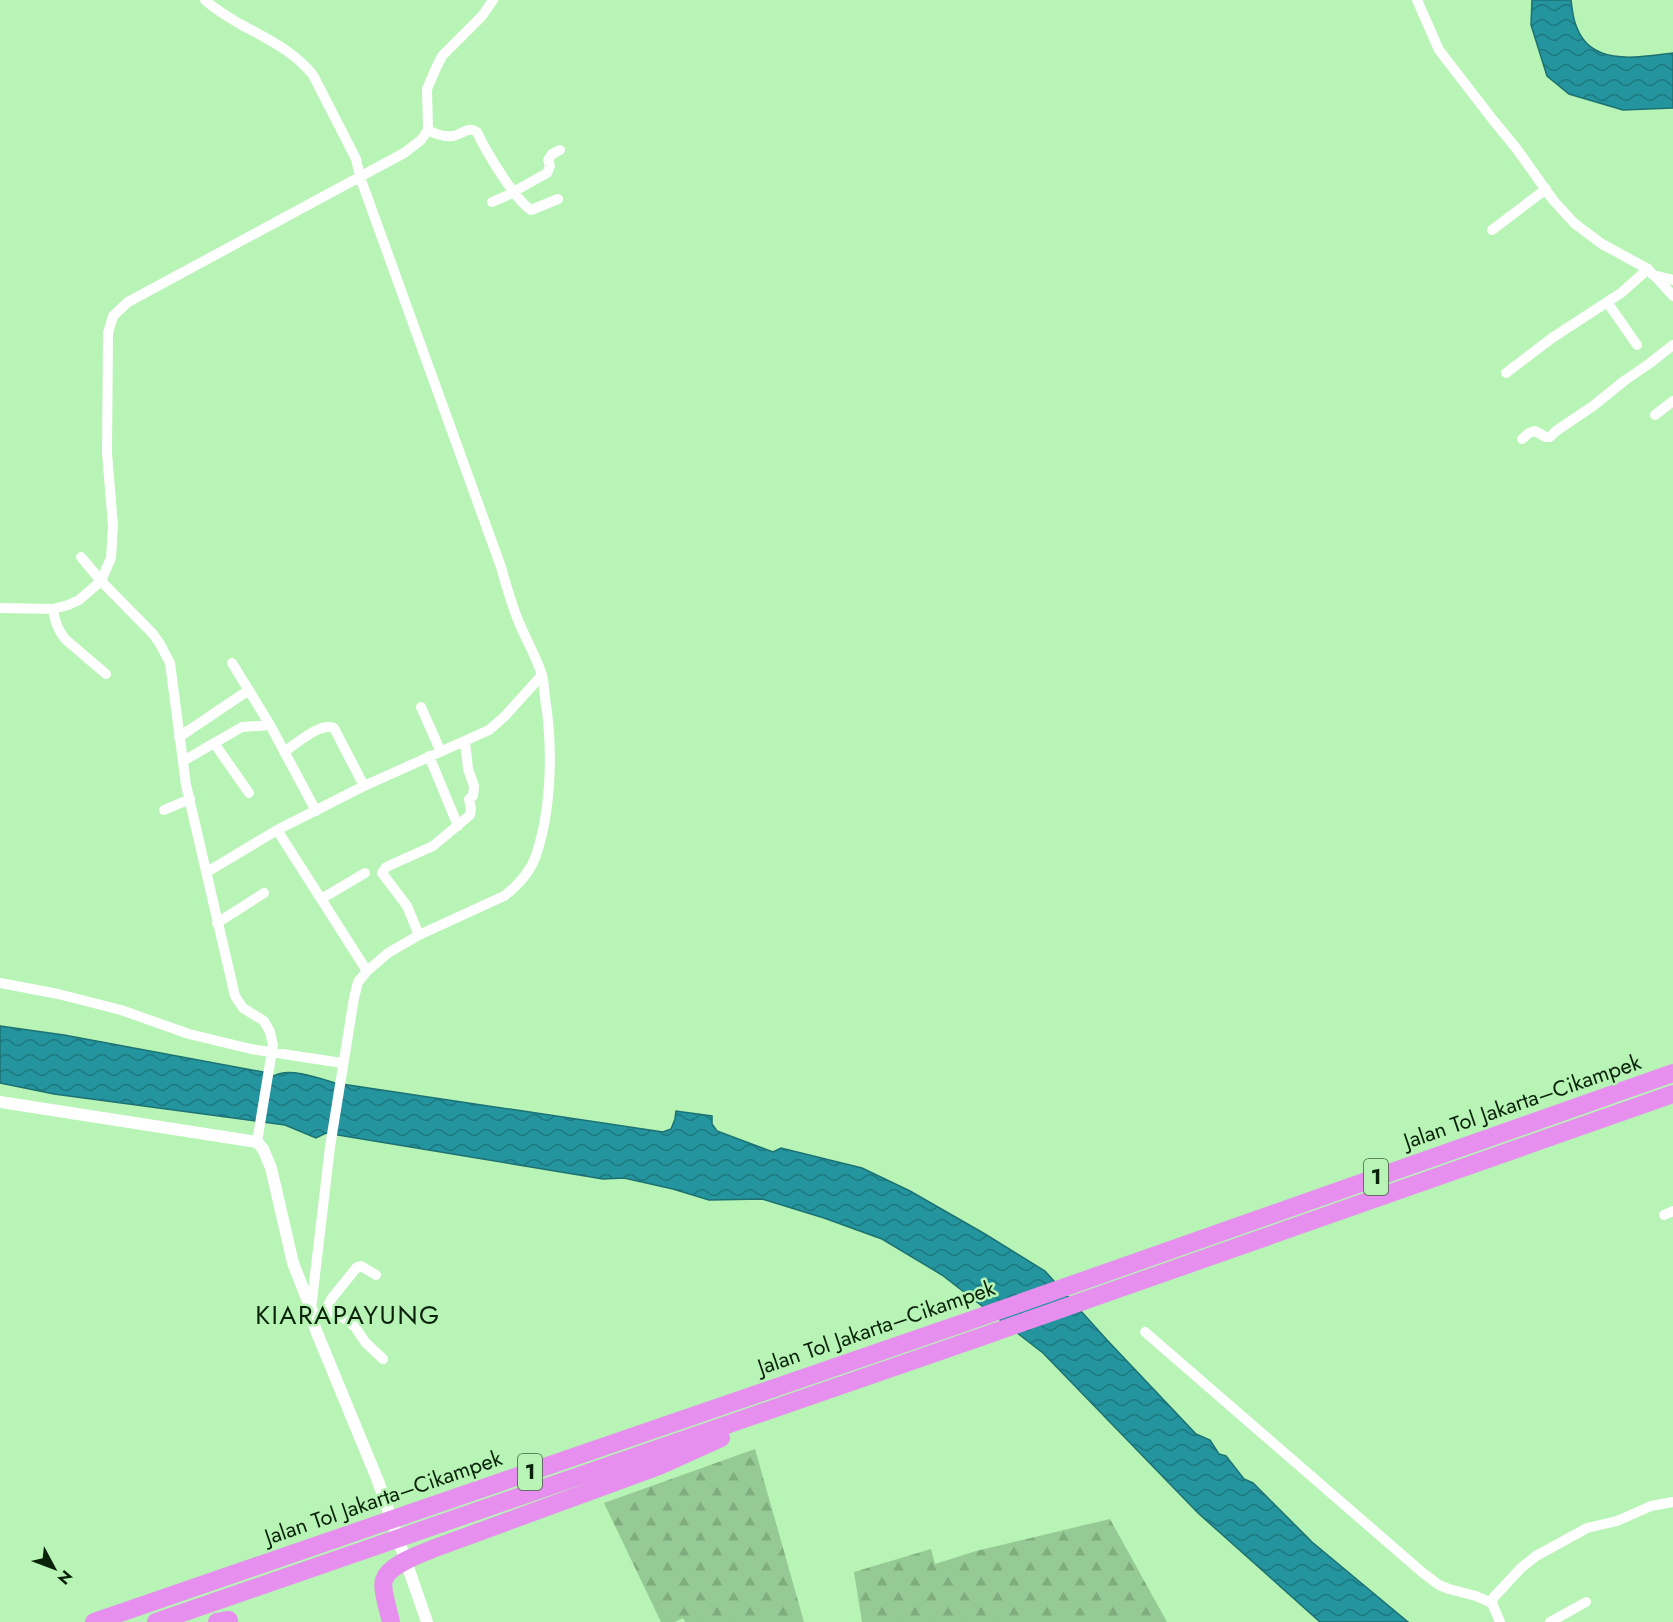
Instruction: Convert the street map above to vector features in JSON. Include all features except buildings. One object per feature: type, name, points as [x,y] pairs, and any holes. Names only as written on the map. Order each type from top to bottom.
[{"type":"highway","name":"Jalan Tol Jakarta–Cikampek","points":[[94,1622],[966,1322],[1673,1073]]},
{"type":"highway","name":"Jalan Tol Jakarta–Cikampek","points":[[156,1622],[1094,1298],[1673,1094]]},
{"type":"highway","points":[[391,1622],[384,1580],[402,1562],[659,1466],[841,1386]]},
{"type":"street","points":[[205,0],[220,12],[284,48],[307,68],[313,75],[356,159],[360,177],[501,567],[517,618],[542,675],[548,716],[548,800],[535,859],[526,874],[504,897],[419,935],[388,953],[367,970],[356,988],[330,1147],[311,1314]]},
{"type":"street","points":[[0,608],[53,609],[79,600],[101,581],[111,558],[113,526],[107,453],[108,333],[113,316],[128,302],[404,153],[422,140],[428,129],[427,89],[435,68],[442,57],[482,16],[493,0]]},
{"type":"street","points":[[1417,0],[1439,50],[1516,148],[1553,200],[1574,223],[1602,244],[1651,272],[1673,280]]},
{"type":"street","points":[[428,129],[436,134],[449,136],[466,129],[473,129],[477,132],[494,164],[523,204],[531,210],[558,200]]},
{"type":"street","points":[[492,202],[547,173],[550,166],[549,157],[560,150]]},
{"type":"street","points":[[1492,230],[1546,189]]},
{"type":"street","points":[[1651,272],[1673,296]]},
{"type":"street","points":[[1506,373],[1552,338],[1651,272]]},
{"type":"street","points":[[1607,302],[1627,323],[1636,345]]},
{"type":"street","points":[[1522,439],[1535,430],[1550,437],[1673,345]]},
{"type":"street","points":[[1655,415],[1673,401]]},
{"type":"street","points":[[81,557],[153,634],[170,663],[179,737],[190,799],[235,996],[243,1008],[264,1021],[273,1045],[256,1142]]},
{"type":"street","points":[[53,609],[59,632],[106,674]]},
{"type":"street","points":[[232,663],[270,725],[316,811]]},
{"type":"street","points":[[207,872],[277,830],[364,786],[489,729],[505,716],[542,675]]},
{"type":"street","points":[[179,737],[249,690]]},
{"type":"street","points":[[421,707],[440,750]]},
{"type":"street","points":[[183,761],[242,727],[270,725]]},
{"type":"street","points":[[284,752],[321,728],[328,726],[334,728],[364,786]]},
{"type":"street","points":[[419,935],[407,906],[382,873],[387,867],[433,846],[470,815],[469,799],[473,796],[474,790],[468,769],[465,741]]},
{"type":"street","points":[[214,743],[249,793]]},
{"type":"street","points":[[429,756],[458,826]]},
{"type":"street","points":[[164,810],[190,799]]},
{"type":"street","points":[[277,830],[367,970]]},
{"type":"street","points":[[321,899],[365,873]]},
{"type":"street","points":[[217,923],[264,893]]},
{"type":"street","points":[[0,983],[110,1007],[189,1034],[251,1049],[342,1063]]},
{"type":"street","points":[[0,1102],[256,1142],[263,1149],[270,1168],[293,1263],[378,1481],[427,1622]]},
{"type":"street","points":[[311,1314],[326,1309],[357,1267],[361,1266],[376,1275]]},
{"type":"street","points":[[326,1309],[347,1320],[382,1359]]},
{"type":"street","points":[[1145,1332],[1422,1573],[1439,1585],[1492,1603],[1500,1622]]},
{"type":"street","points":[[1492,1603],[1496,1594],[1536,1556],[1587,1528],[1617,1521],[1651,1506],[1673,1502]]},
{"type":"street","points":[[1550,1622],[1586,1602]]},
{"type":"green space","points":[[755,1449],[804,1622],[685,1622],[683,1618],[675,1622],[661,1622],[604,1503]]},
{"type":"green space","points":[[1110,1519],[1167,1622],[862,1622],[854,1572],[931,1549],[935,1564],[976,1551]]},
{"type":"water","points":[[1532,0],[1571,0],[1575,22],[1584,40],[1594,49],[1605,54],[1632,57],[1673,53],[1673,108],[1623,110],[1569,94],[1547,76],[1531,25]]},
{"type":"water","points":[[0,1026],[64,1035],[263,1072],[274,1076],[295,1073],[335,1083],[663,1132],[671,1129],[676,1111],[712,1116],[712,1124],[717,1131],[773,1152],[781,1148],[862,1168],[910,1191],[1045,1271],[1196,1434],[1210,1440],[1219,1454],[1226,1456],[1244,1479],[1253,1483],[1312,1542],[1408,1622],[1320,1622],[1198,1513],[1043,1353],[942,1275],[882,1239],[762,1199],[709,1200],[624,1178],[603,1179],[326,1133],[316,1138],[285,1125],[54,1094],[0,1083]]},
{"type":"district","name":"KIARAPAYUNG","points":[[348,1315]]}]
